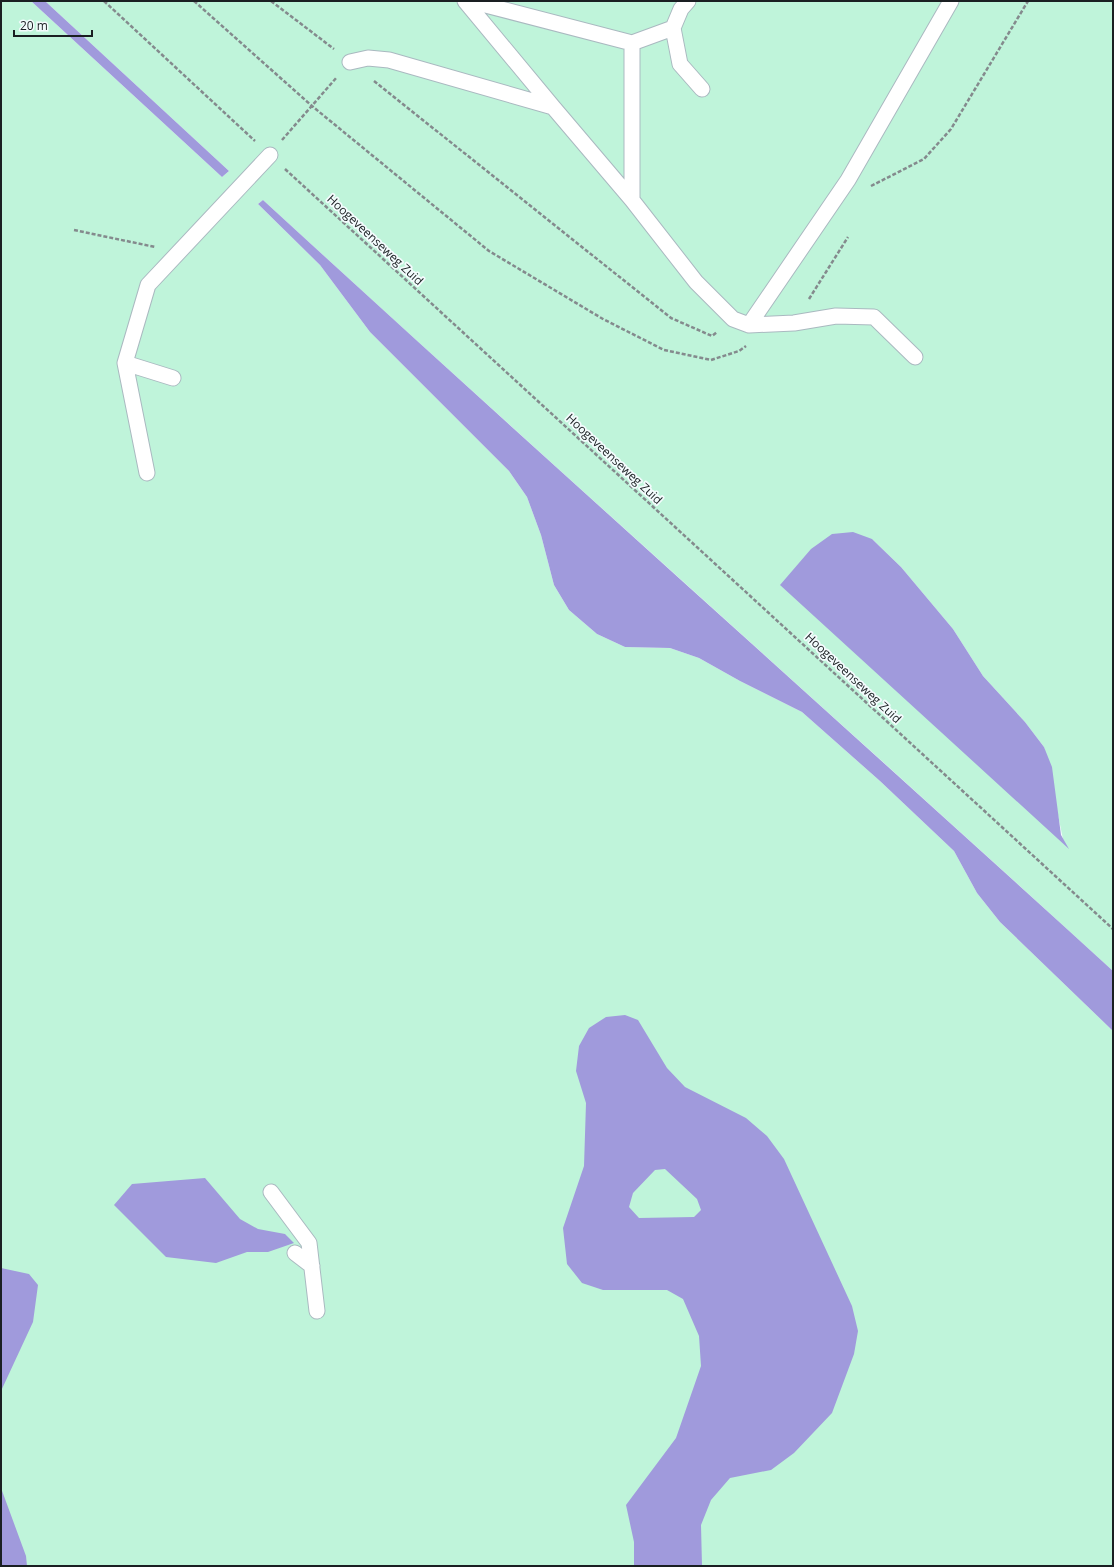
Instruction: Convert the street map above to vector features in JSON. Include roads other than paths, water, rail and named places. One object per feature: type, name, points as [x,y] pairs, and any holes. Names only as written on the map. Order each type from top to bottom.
[{"type":"lane","points":[[465,1],[632,200],[696,282],[733,319],[749,325],[794,323],[836,316],[874,317],[915,357]]},
{"type":"lane","points":[[470,1],[632,43],[674,28]]},
{"type":"lane","points":[[688,1],[681,9],[674,28],[680,64],[702,89]]},
{"type":"lane","points":[[749,325],[848,180],[951,1]]},
{"type":"lane","points":[[632,43],[632,200]]},
{"type":"lane","points":[[350,62],[368,58],[389,60],[553,107]]},
{"type":"lane","points":[[146,474],[125,363],[148,285],[270,155]]},
{"type":"lane","points":[[125,363],[173,378]]},
{"type":"lane","points":[[271,1192],[309,1243],[317,1311]]},
{"type":"lane","points":[[295,1254],[312,1266]]}]
